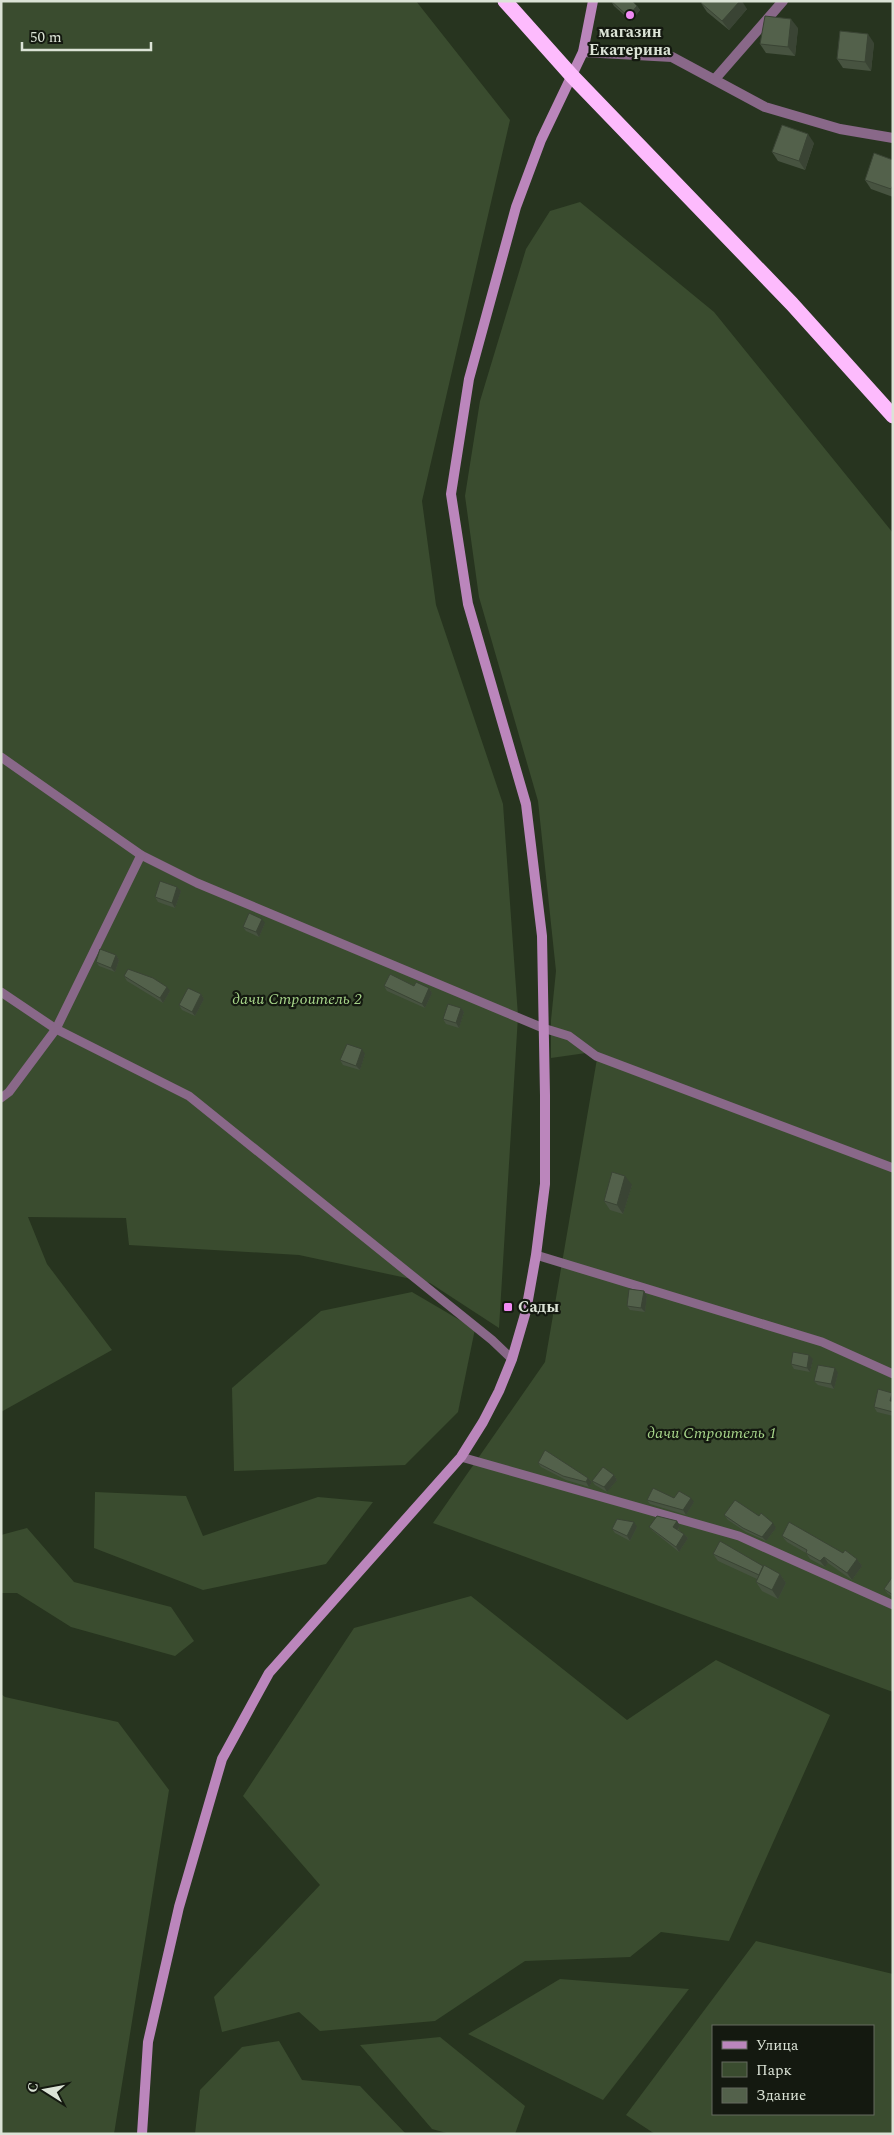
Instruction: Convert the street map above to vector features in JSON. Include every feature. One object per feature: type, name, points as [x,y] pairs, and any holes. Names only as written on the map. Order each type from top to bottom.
[{"type":"highway","points":[[505,1],[572,76],[792,304],[893,416]]},
{"type":"street","points":[[142,2134],[148,2042],[179,1907],[222,1759],[269,1673],[461,1457],[487,1414],[512,1359],[526,1310],[536,1256],[545,1184],[542,936],[526,804],[468,604],[451,494],[469,379],[516,207],[541,140],[583,52],[593,1]]},
{"type":"street","points":[[715,79],[783,1]]},
{"type":"street","points":[[583,52],[672,57],[765,107],[840,129],[893,138]]},
{"type":"lane","points":[[1,757],[141,856],[197,883],[543,1028],[569,1036],[596,1056],[893,1168]]},
{"type":"lane","points":[[1,1098],[9,1092],[56,1029],[141,856]]},
{"type":"lane","points":[[1,992],[56,1029],[189,1096],[492,1340],[512,1359]]},
{"type":"lane","points":[[536,1256],[822,1342],[893,1374]]},
{"type":"lane","points":[[461,1457],[740,1536],[893,1605]]},
{"type":"green space","name":"дачи Строитель 2","points":[[1,1],[416,1],[510,120],[422,501],[436,605],[503,804],[518,1016],[499,1328],[430,1283],[299,1255],[129,1245],[126,1218],[28,1217],[47,1264],[112,1350],[1,1412]]},
{"type":"green space","name":"дачи Строитель 1","points":[[580,202],[714,312],[893,533],[893,1692],[433,1523],[545,1362],[598,1053],[551,1058],[551,1020],[556,971],[538,801],[479,597],[465,496],[480,401],[526,249],[550,211]]},
{"type":"green space","points":[[412,1292],[475,1329],[458,1412],[405,1465],[234,1471],[232,1388],[321,1311]]},
{"type":"green space","points":[[95,1492],[186,1496],[203,1536],[318,1497],[373,1502],[326,1564],[203,1590],[94,1548]]},
{"type":"green space","points":[[27,1528],[74,1582],[171,1607],[194,1641],[175,1656],[71,1627],[17,1593],[1,1593],[1,1535]]},
{"type":"green space","points":[[471,1596],[627,1720],[716,1660],[830,1715],[729,1941],[661,1932],[630,1957],[525,1961],[435,2021],[320,2031],[299,2012],[222,2032],[214,1997],[320,1885],[243,1796],[354,1628]]},
{"type":"green space","points":[[1,1694],[5,1697],[118,1722],[169,1790],[114,2134],[1,2134]]},
{"type":"green space","points":[[756,1941],[893,1974],[893,2134],[655,2134],[626,2115]]},
{"type":"green space","points":[[560,1979],[689,1989],[603,2100],[468,2034]]},
{"type":"green space","points":[[440,2037],[525,2106],[515,2134],[450,2134],[432,2129],[360,2045]]},
{"type":"green space","points":[[279,2041],[302,2080],[360,2086],[406,2134],[195,2134],[200,2090],[242,2047]]},
{"type":"building","name":"магазин Екатерина","points":[[611,1],[632,1],[637,6],[628,16]]},
{"type":"building","points":[[702,1],[740,1],[722,21],[701,3]]},
{"type":"building","points":[[765,16],[791,19],[788,47],[760,44]]},
{"type":"building","points":[[840,31],[868,34],[865,62],[837,59]]},
{"type":"building","points":[[782,125],[808,134],[799,161],[772,152]]},
{"type":"building","points":[[874,153],[893,160],[893,185],[891,189],[865,180]]},
{"type":"building","points":[[160,881],[177,887],[172,903],[155,897]]},
{"type":"building","points":[[249,913],[262,919],[256,932],[243,927]]},
{"type":"building","points":[[100,949],[116,955],[111,968],[96,962]]},
{"type":"building","points":[[128,969],[153,978],[167,987],[160,998],[124,976]]},
{"type":"building","points":[[390,974],[414,986],[416,982],[429,988],[422,1004],[384,986]]},
{"type":"building","points":[[188,988],[201,994],[192,1012],[179,1005]]},
{"type":"building","points":[[448,1004],[461,1008],[456,1023],[443,1019]]},
{"type":"building","points":[[347,1044],[362,1049],[356,1066],[340,1060]]},
{"type":"building","points":[[612,1172],[625,1176],[617,1205],[604,1201]]},
{"type":"building","points":[[629,1289],[644,1291],[641,1308],[627,1306]]},
{"type":"building","points":[[793,1352],[809,1355],[807,1368],[791,1364]]},
{"type":"building","points":[[818,1365],[835,1368],[831,1384],[814,1381]]},
{"type":"building","points":[[878,1389],[892,1393],[890,1401],[893,1401],[893,1412],[874,1407]]},
{"type":"building","points":[[545,1450],[588,1478],[586,1482],[563,1476],[538,1463]]},
{"type":"building","points":[[603,1467],[614,1475],[604,1487],[592,1481]]},
{"type":"building","points":[[653,1488],[674,1498],[679,1491],[691,1498],[683,1510],[647,1500]]},
{"type":"building","points":[[735,1500],[759,1516],[761,1513],[773,1523],[762,1537],[743,1528],[724,1515]]},
{"type":"building","points":[[657,1516],[677,1521],[673,1527],[684,1534],[676,1547],[649,1527]]},
{"type":"building","points":[[617,1519],[634,1522],[627,1536],[612,1529]]},
{"type":"building","points":[[789,1522],[843,1553],[845,1550],[857,1559],[847,1573],[824,1557],[820,1561],[806,1553],[807,1550],[782,1536]]},
{"type":"building","points":[[720,1541],[763,1566],[759,1575],[713,1554]]},
{"type":"building","points":[[764,1565],[780,1574],[772,1590],[756,1582]]},
{"type":"building","points":[[893,1576],[893,1595],[884,1589]]},
{"type":"place","name":"магазин Екатерина","points":[[630,15]]},
{"type":"place","name":"Сады","points":[[508,1307]]}]
